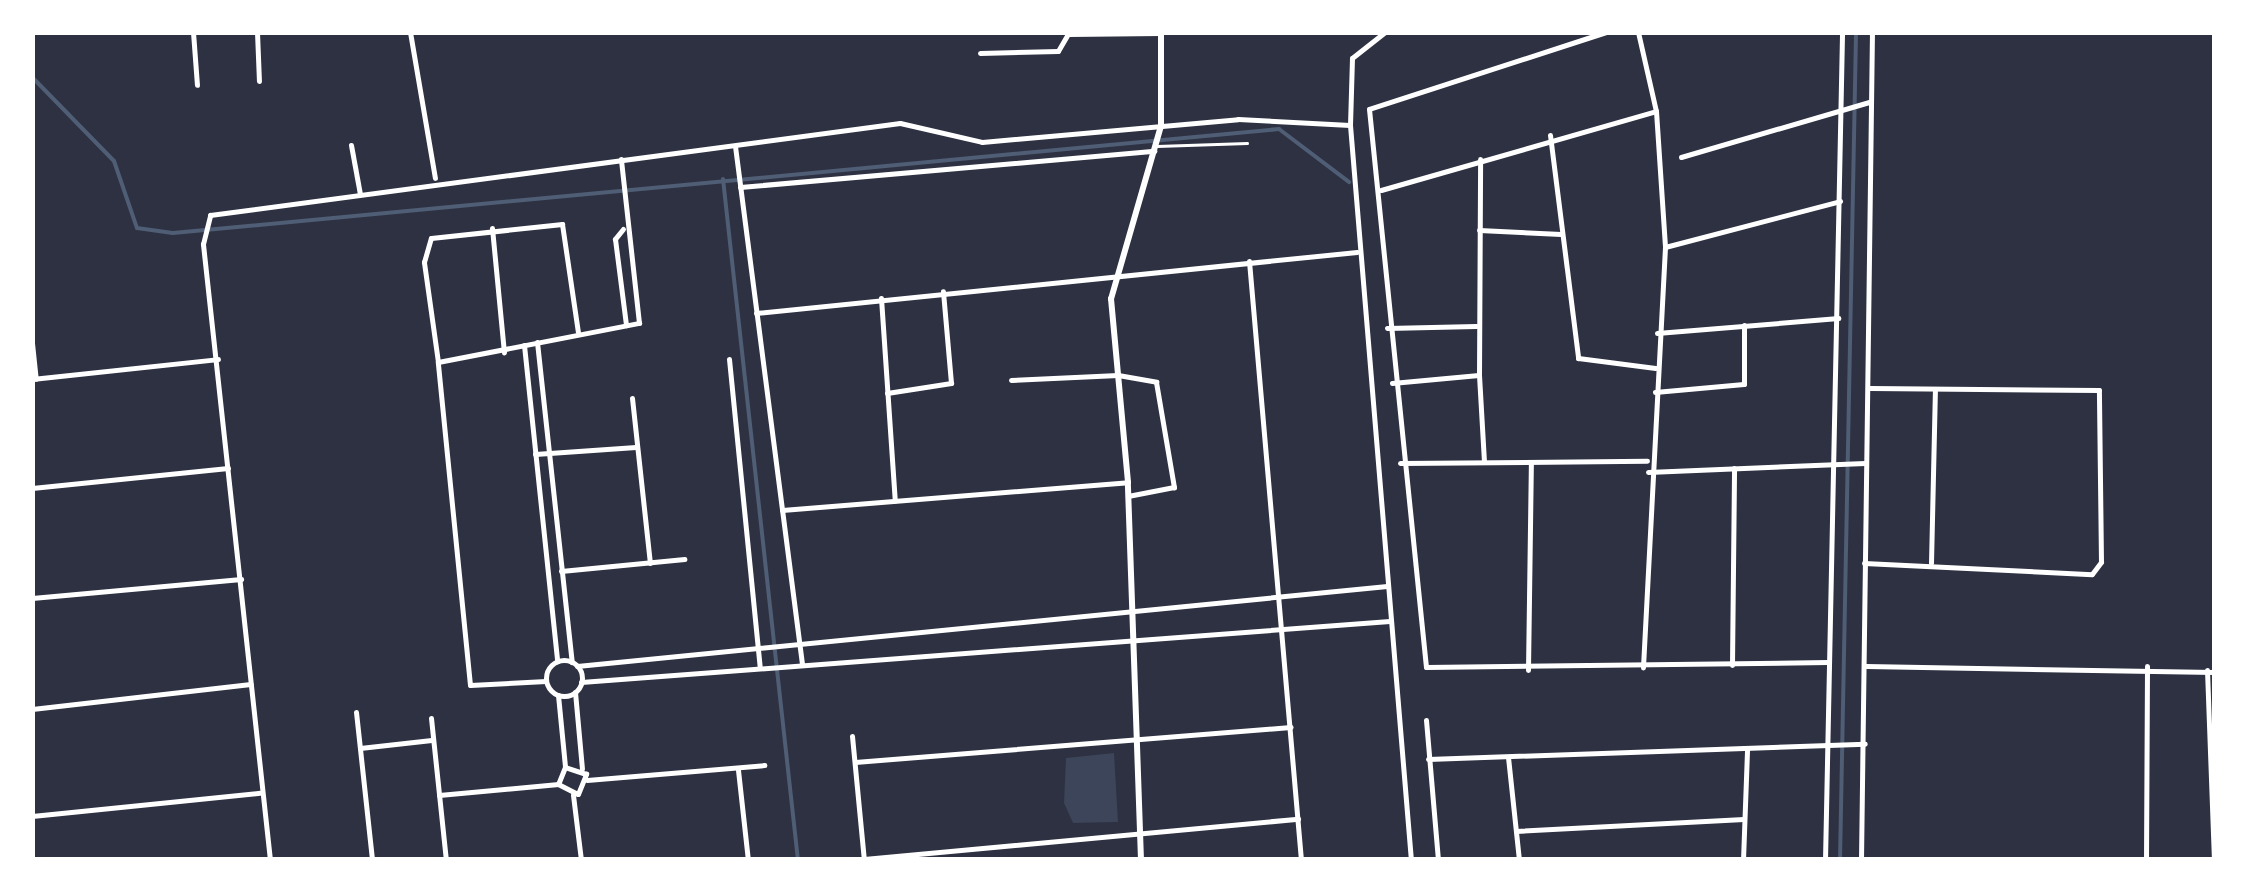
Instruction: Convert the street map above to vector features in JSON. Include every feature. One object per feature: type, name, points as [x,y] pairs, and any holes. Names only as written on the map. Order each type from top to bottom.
[{"type":"street","points":[[194,32],[196,86]]},
{"type":"street","points":[[257,32],[259,81]]},
{"type":"street","points":[[410,32],[435,178]]},
{"type":"street","points":[[1364,32],[1366,42]]},
{"type":"street","points":[[1385,32],[1366,42],[1352,58],[1350,125],[1357,252],[1412,860]]},
{"type":"street","points":[[1606,32],[1370,109],[1380,190],[1387,328],[1400,463],[1433,673],[1828,662]]},
{"type":"street","points":[[1638,32],[1656,111],[1666,247],[1648,461],[1643,667]]},
{"type":"street","points":[[1825,860],[1842,32]]},
{"type":"street","points":[[1861,860],[1866,666],[1862,463],[1869,388],[1872,32]]},
{"type":"street","points":[[980,53],[1058,51],[1068,34],[1161,33],[1161,128],[1112,271],[1128,482],[1141,860]]},
{"type":"street","points":[[1680,157],[1842,105],[1869,102]]},
{"type":"street","points":[[1380,190],[1550,135],[1656,111]]},
{"type":"street","points":[[270,860],[260,793],[219,359],[202,244],[202,226],[219,210],[360,194],[435,178],[736,146],[910,122],[982,142],[1161,128],[1350,125]]},
{"type":"street","points":[[1550,135],[1580,361],[1656,368]]},
{"type":"street","points":[[351,145],[360,194]]},
{"type":"street","points":[[736,146],[802,664]]},
{"type":"street","points":[[739,184],[1156,147]]},
{"type":"street","points":[[438,362],[504,352],[578,332],[639,324],[623,229],[627,200],[621,158]]},
{"type":"street","points":[[1480,159],[1476,326],[1484,462]]},
{"type":"street","points":[[1666,247],[1840,201]]},
{"type":"street","points":[[558,784],[565,768],[558,694],[546,682],[470,685],[423,245],[492,228],[562,224],[578,332]]},
{"type":"street","points":[[492,228],[504,352]]},
{"type":"street","points":[[623,229],[615,239],[626,325]]},
{"type":"street","points":[[1479,230],[1563,234]]},
{"type":"street","points":[[756,313],[1112,271],[1357,252]]},
{"type":"street","points":[[1249,260],[1302,860]]},
{"type":"street","points":[[887,393],[951,383],[943,291]]},
{"type":"street","points":[[880,298],[895,501]]},
{"type":"street","points":[[1657,332],[1838,318]]},
{"type":"street","points":[[1387,328],[1476,326]]},
{"type":"street","points":[[1655,392],[1744,384],[1744,326]]},
{"type":"street","points":[[32,342],[34,379],[219,359]]},
{"type":"street","points":[[538,342],[562,571],[581,682],[575,692],[582,770],[587,780]]},
{"type":"street","points":[[524,345],[557,661],[546,682]]},
{"type":"street","points":[[728,359],[764,666]]},
{"type":"street","points":[[1012,380],[1118,374],[1161,388],[1174,488],[1128,496]]},
{"type":"street","points":[[1392,383],[1480,375]]},
{"type":"street","points":[[1864,563],[2092,574],[2101,562],[2100,390],[1869,388]]},
{"type":"street","points":[[1930,564],[1935,391]]},
{"type":"street","points":[[632,398],[650,563]]},
{"type":"street","points":[[535,454],[636,447]]},
{"type":"street","points":[[1400,463],[1648,461]]},
{"type":"street","points":[[1528,670],[1531,462]]},
{"type":"street","points":[[1648,472],[1862,463]]},
{"type":"street","points":[[1732,664],[1734,466]]},
{"type":"street","points":[[32,488],[229,468]]},
{"type":"street","points":[[782,510],[1128,482]]},
{"type":"street","points":[[562,571],[684,559]]},
{"type":"street","points":[[32,598],[241,579]]},
{"type":"street","points":[[557,661],[575,664],[762,642],[1132,612],[1388,586]]},
{"type":"street","points":[[581,682],[1390,621]]},
{"type":"street","points":[[1866,666],[2147,666],[2210,670],[2214,860]]},
{"type":"street","points":[[2146,860],[2147,666]]},
{"type":"street","points":[[32,709],[251,684]]},
{"type":"street","points":[[558,694],[575,692]]},
{"type":"street","points":[[356,712],[372,860]]},
{"type":"street","points":[[431,718],[446,860]]},
{"type":"street","points":[[1426,720],[1438,860]]},
{"type":"street","points":[[855,762],[1291,727]]},
{"type":"street","points":[[852,736],[864,859],[1298,819]]},
{"type":"street","points":[[360,748],[433,740]]},
{"type":"street","points":[[1428,759],[1864,744]]},
{"type":"street","points":[[1743,860],[1748,749]]},
{"type":"street","points":[[1508,756],[1519,860]]},
{"type":"street","points":[[573,795],[587,780],[764,765]]},
{"type":"street","points":[[565,768],[582,770]]},
{"type":"street","points":[[738,770],[748,860]]},
{"type":"street","points":[[439,795],[558,784],[573,795],[580,860]]},
{"type":"street","points":[[32,816],[260,793]]},
{"type":"street","points":[[1516,830],[1744,820]]},
{"type":"lane","points":[[1156,147],[1247,143]]},
{"type":"shaded area","points":[[1114,753],[1118,822],[1073,823],[1064,803],[1066,758]]},
{"type":"waterway","points":[[1840,860],[1856,32]]},
{"type":"waterway","points":[[32,77],[114,161],[137,228],[173,233],[1279,129],[1349,182]]},
{"type":"waterway","points":[[723,179],[798,860]]}]
